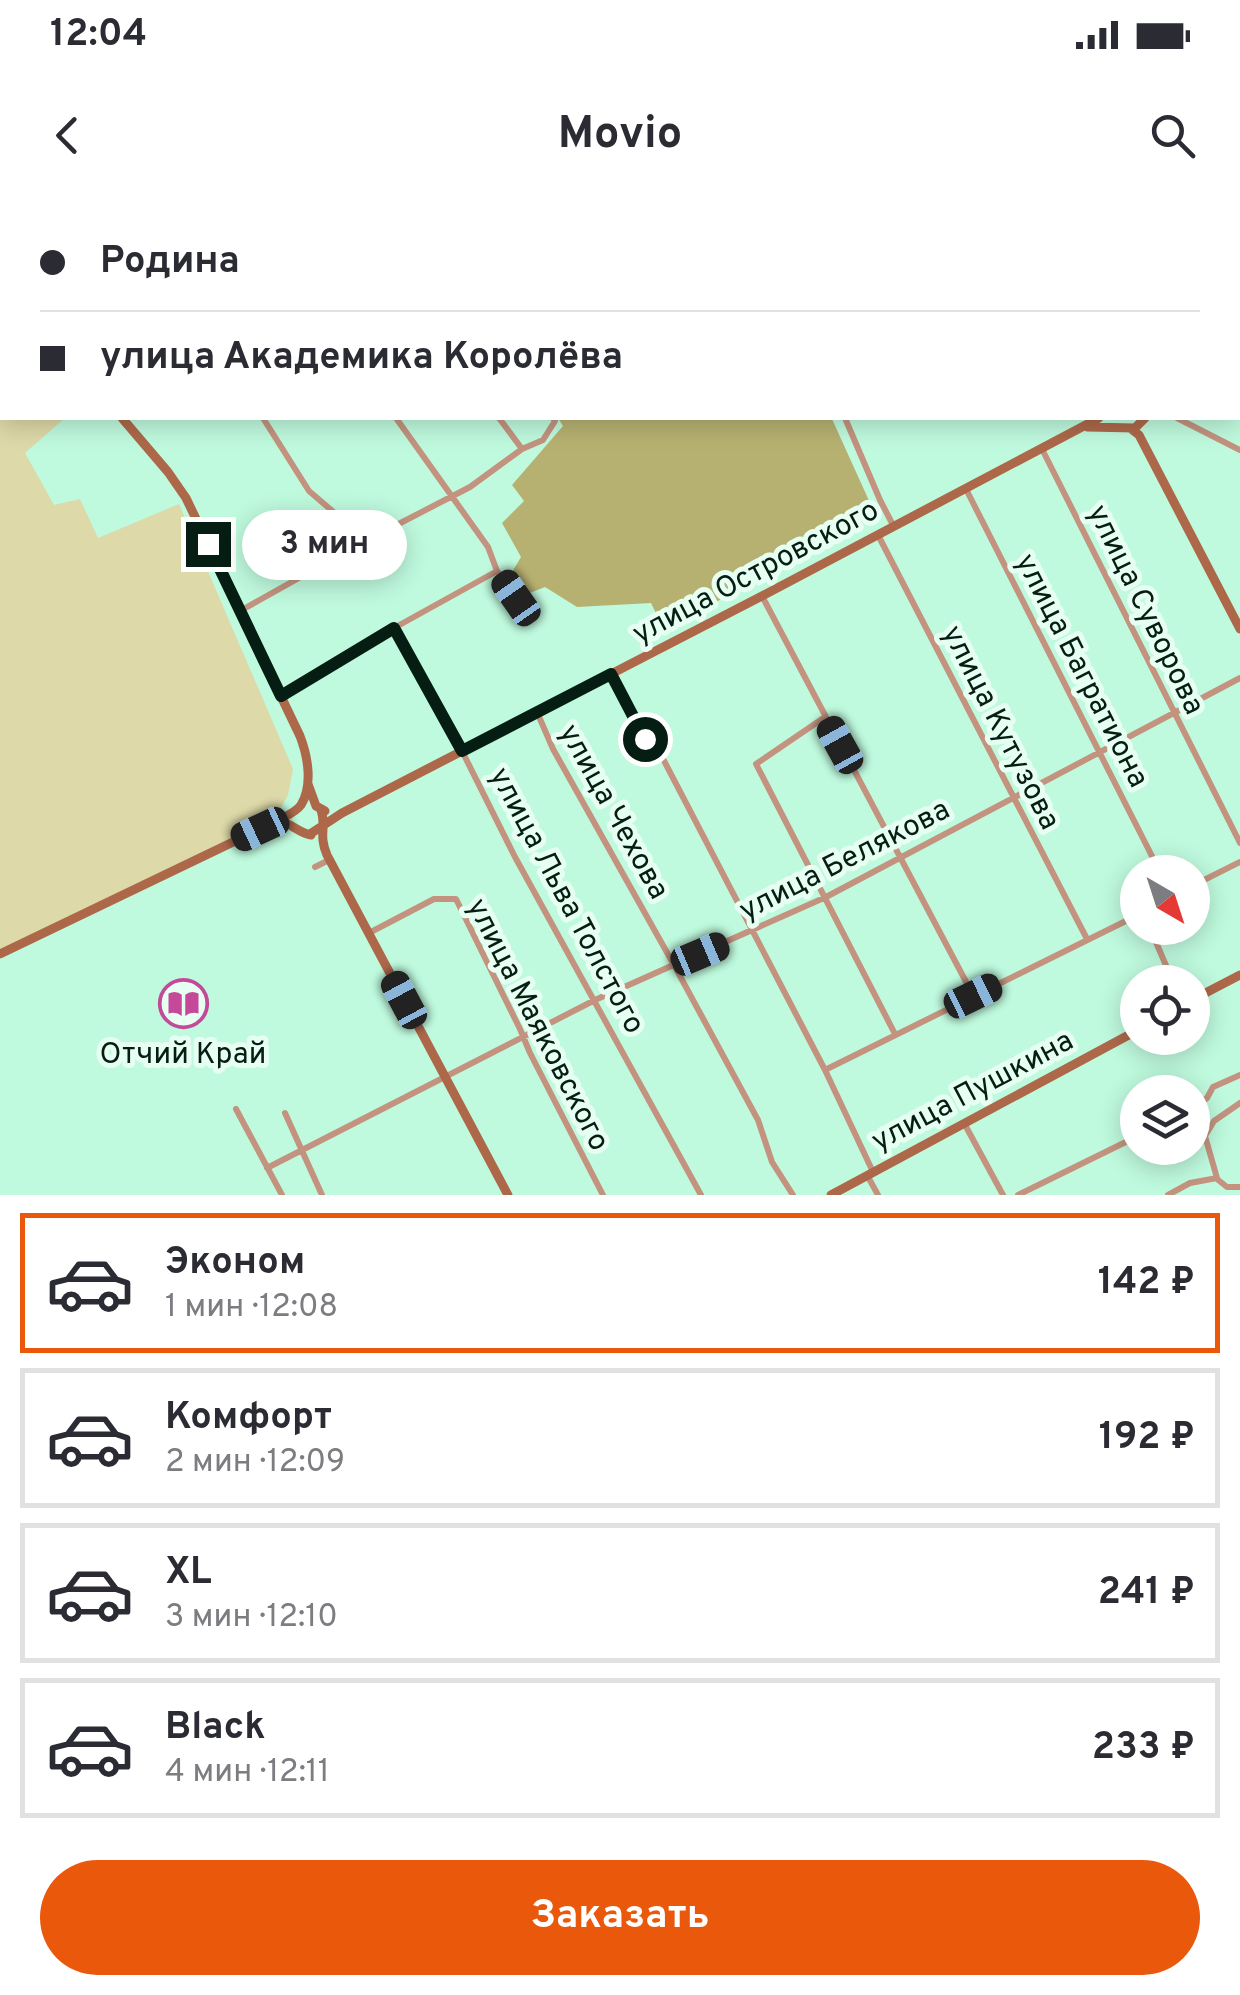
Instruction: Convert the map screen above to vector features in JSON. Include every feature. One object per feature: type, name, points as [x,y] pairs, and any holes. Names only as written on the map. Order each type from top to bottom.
[{"type":"street","points":[[124,420],[186,498],[281,696],[306,751],[308,781],[324,817],[321,843]]},
{"type":"street","points":[[264,420],[309,492],[337,515],[356,546]]},
{"type":"street","points":[[397,420],[488,547],[497,571],[516,598]]},
{"type":"street","points":[[500,420],[522,449]]},
{"type":"street","points":[[240,611],[470,486],[522,449],[543,440],[554,420]]},
{"type":"street","points":[[846,420],[894,526]]},
{"type":"street","name":"улица Островского","points":[[322,826],[1096,420]]},
{"type":"street","points":[[1182,420],[1240,450]]},
{"type":"street","points":[[1134,425],[1240,629]]},
{"type":"street","name":"улица Островского","points":[[1084,427],[1134,425]]},
{"type":"street","name":"улица Суворова","points":[[1042,449],[1240,843]]},
{"type":"street","name":"улица Багратиона","points":[[966,489],[1152,855]]},
{"type":"street","name":"улица Кутузова","points":[[878,534],[1087,939]]},
{"type":"street","points":[[281,696],[497,571]]},
{"type":"street","points":[[762,596],[973,996]]},
{"type":"street","name":"улица Льва Толстого","points":[[394,628],[701,1195]]},
{"type":"street","points":[[611,674],[642,735],[660,753],[753,931],[824,1070],[878,1195]]},
{"type":"street","name":"улица Белякова","points":[[266,1168],[595,1000],[753,931],[902,858],[1240,678]]},
{"type":"street","name":"улица Чехова","points":[[537,712],[553,749],[758,1120],[772,1162],[793,1195]]},
{"type":"street","points":[[825,717],[756,764],[895,1034]]},
{"type":"street","points":[[294,826],[308,781]]},
{"type":"street","points":[[0,954],[298,808],[342,813]]},
{"type":"street","points":[[279,820],[304,834],[322,826]]},
{"type":"street","points":[[310,834],[321,843],[508,1195]]},
{"type":"street","points":[[315,866],[330,860]]},
{"type":"street","points":[[1210,877],[1240,862]]},
{"type":"street","name":"улица Маяковского","points":[[369,933],[434,899],[456,899],[603,1195]]},
{"type":"street","points":[[824,1070],[1120,923]]},
{"type":"street","points":[[1210,991],[1240,975]]},
{"type":"street","name":"улица Пушкина","points":[[831,1195],[1120,1040]]},
{"type":"street","points":[[1210,1091],[1240,1075]]},
{"type":"street","points":[[1240,1103],[1214,1121],[1205,1136],[1217,1181],[1240,1187]]},
{"type":"street","points":[[236,1110],[282,1195]]},
{"type":"street","points":[[285,1113],[322,1195]]},
{"type":"street","points":[[964,1123],[1003,1195]]},
{"type":"street","points":[[1018,1195],[1120,1145]]},
{"type":"street","points":[[1168,1195],[1190,1183],[1217,1178]]},
{"type":"shaded area","points":[[0,420],[63,420],[25,453],[54,505],[80,499],[98,538],[179,504],[293,769],[277,821],[0,950]]},
{"type":"shaded area","points":[[559,420],[832,420],[876,516],[664,630],[651,603],[577,607],[545,587],[522,596],[509,577],[521,557],[502,523],[524,501],[512,485],[563,426]]},
{"type":"place","name":"Отчий Край","points":[[183,1004]]},
{"type":"route","points":[[208,544],[281,696],[394,628],[462,751],[611,674],[645,739]]}]
